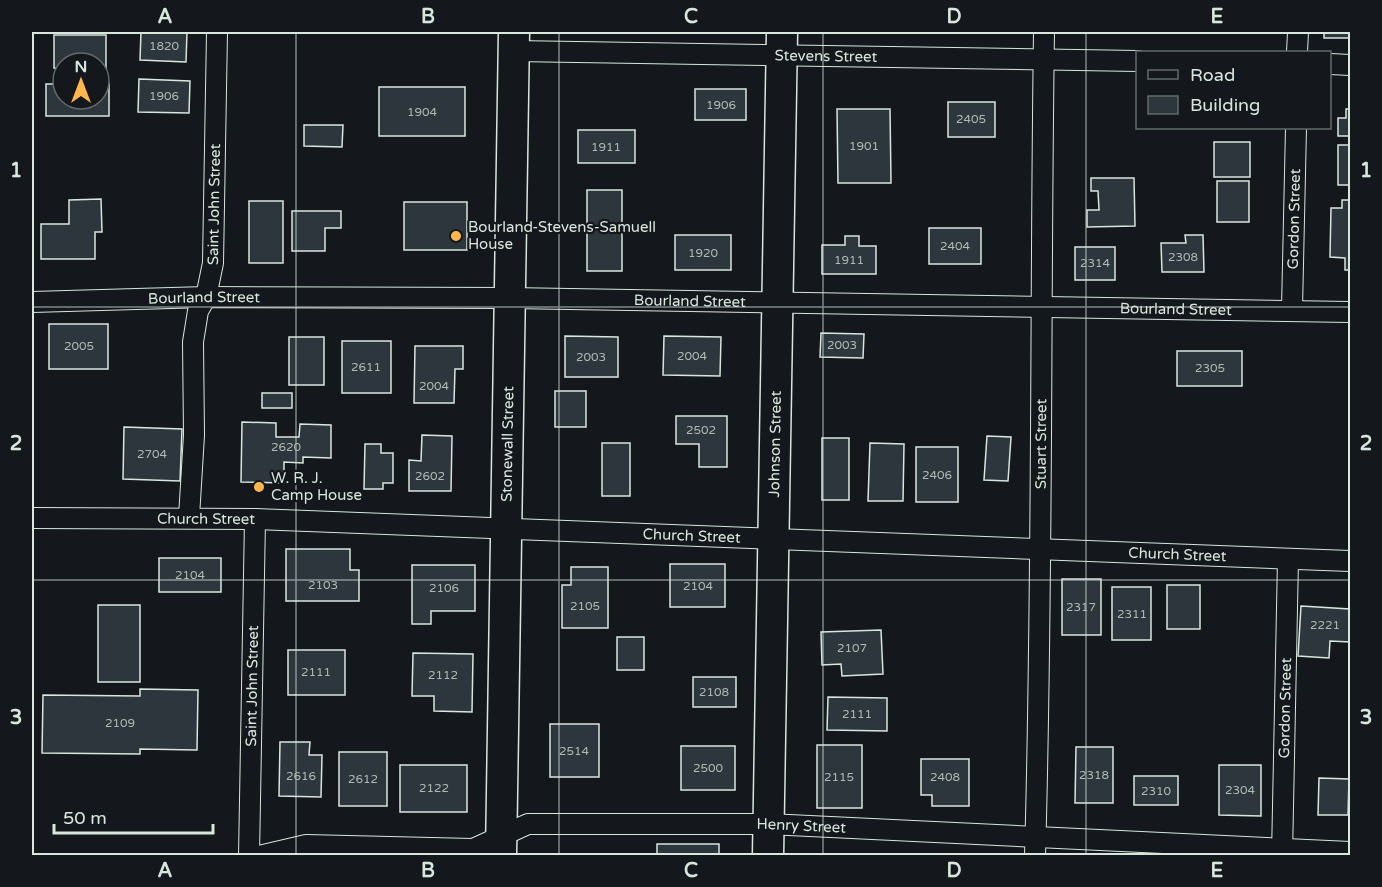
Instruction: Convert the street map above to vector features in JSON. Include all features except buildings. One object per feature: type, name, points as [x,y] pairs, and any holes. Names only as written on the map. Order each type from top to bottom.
[{"type":"main road","name":"Stonewall Street","points":[[501,847],[514,41]]},
{"type":"main road","name":"Johnson Street","points":[[768,855],[782,43]]},
{"type":"street","name":"Saint John Street","points":[[189,517],[194,435],[194,342],[198,311],[206,297],[213,263],[217,32]]},
{"type":"street","name":"Stuart Street","points":[[1035,847],[1042,551],[1040,305],[1044,32]]},
{"type":"street","points":[[1297,51],[1298,32]]},
{"type":"street","name":"Stevens Street","points":[[514,41],[782,43],[1044,60],[1136,61]]},
{"type":"street","points":[[1331,64],[1350,65]]},
{"type":"street","name":"Gordon Street","points":[[1292,309],[1296,129]]},
{"type":"street","name":"Bourland Street","points":[[32,302],[206,297],[510,298],[1292,309],[1350,312]]},
{"type":"street","name":"Church Street","points":[[32,518],[255,519],[1042,551],[1350,561]]},
{"type":"street","name":"Saint John Street","points":[[249,855],[255,519]]},
{"type":"street","name":"Gordon Street","points":[[1282,852],[1288,559]]},
{"type":"street","name":"Henry Street","points":[[259,855],[306,845],[473,849],[501,847],[528,824],[768,824],[1035,847],[1350,852]]},
{"type":"place","name":"Bourland-Stevens-Samuell House","points":[[456,236]]},
{"type":"place","name":"W. R. J. Camp House","points":[[259,487]]}]
